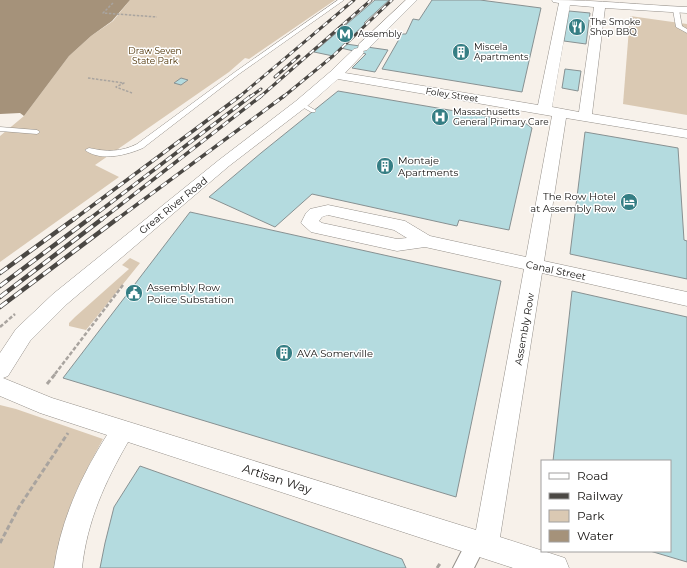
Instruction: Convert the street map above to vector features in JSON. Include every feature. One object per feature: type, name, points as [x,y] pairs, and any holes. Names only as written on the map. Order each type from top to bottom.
[{"type":"street","name":"Great River Road","points":[[0,370],[24,335],[60,299],[224,163],[307,108],[335,75],[412,0]]},
{"type":"street","points":[[561,0],[600,5],[682,10]]},
{"type":"street","name":"Assembly Row","points":[[463,568],[482,544],[535,265],[552,112],[561,0]]},
{"type":"street","points":[[585,117],[600,5]]},
{"type":"street","name":"Foley Street","points":[[335,75],[687,134]]},
{"type":"street","name":"Canal Street","points":[[425,241],[397,245],[317,228],[310,223],[311,217],[318,211],[328,210],[399,225],[425,241],[687,299]]},
{"type":"street","name":"Artisan Way","points":[[0,386],[48,406],[482,544],[524,563],[555,568]]},
{"type":"street","points":[[68,568],[82,506],[93,482],[123,430]]},
{"type":"lane","points":[[89,150],[115,155],[127,152],[140,146],[237,73],[341,0]]},
{"type":"lane","points":[[682,10],[679,27],[687,31]]},
{"type":"lane","points":[[0,129],[37,132]]},
{"type":"path","points":[[113,3],[103,13],[157,16]]},
{"type":"path","points":[[88,78],[124,83],[116,88],[132,93]]},
{"type":"path","points":[[47,384],[123,285]]},
{"type":"path","points":[[0,543],[19,506],[70,430],[63,428]]},
{"type":"path","points":[[437,568],[441,562]]},
{"type":"green space","name":"Draw Seven State Park","points":[[130,0],[335,0],[249,59],[245,58],[229,72],[95,165],[119,177],[0,262],[0,136],[24,116],[69,56],[91,36],[113,21]]},
{"type":"green space","points":[[630,16],[687,24],[687,115],[623,104]]},
{"type":"green space","points":[[130,258],[140,263],[86,330],[69,326],[69,323],[75,317],[129,269],[122,265]]},
{"type":"green space","points":[[0,405],[16,409],[103,439],[86,470],[66,517],[61,534],[55,568],[0,568]]},
{"type":"water","points":[[0,0],[130,0],[112,21],[91,36],[69,56],[24,116],[20,113],[0,114]]},
{"type":"building","name":"Assembly","points":[[375,0],[389,0],[364,23],[367,24],[346,44],[388,50],[375,72],[352,68],[366,54],[341,48],[333,56],[314,52]]},
{"type":"building","name":"Miscela Apartments","points":[[432,0],[480,0],[541,8],[522,92],[382,69],[402,34],[406,34],[413,19],[419,20]]},
{"type":"building","name":"The Smoke Shop BBQ","points":[[569,11],[590,13],[586,44],[564,41]]},
{"type":"building","points":[[565,69],[581,71],[578,91],[562,88]]},
{"type":"building","points":[[181,78],[188,80],[181,85],[174,83]]},
{"type":"building","name":"Montaje Apartments","points":[[338,91],[525,123],[532,128],[509,230],[459,220],[457,226],[312,194],[275,227],[209,197]]},
{"type":"building","name":"The Row Hotel at Assembly Row","points":[[585,132],[678,148],[684,240],[687,241],[687,279],[570,254]]},
{"type":"building","name":"AVA Somerville","points":[[190,212],[501,281],[456,497],[63,378]]},
{"type":"building","points":[[572,291],[687,317],[687,562],[653,552],[671,552],[671,460],[553,460]]},
{"type":"building","points":[[140,466],[402,559],[406,568],[100,568],[114,507]]},
{"type":"railway","points":[[239,97],[354,0]]},
{"type":"railway","points":[[260,97],[371,0]]},
{"type":"railway","points":[[283,97],[333,56],[392,0]]},
{"type":"railway","points":[[275,77],[299,56]]},
{"type":"railway","points":[[250,97],[261,89]]},
{"type":"railway","points":[[73,220],[240,96]]},
{"type":"railway","points":[[88,220],[251,96]]},
{"type":"railway","points":[[101,220],[261,96]]},
{"type":"railway","points":[[116,220],[284,96]]},
{"type":"railway","points":[[0,273],[74,219]]},
{"type":"railway","points":[[0,286],[89,219]]},
{"type":"railway","points":[[0,297],[102,219]]},
{"type":"railway","points":[[0,307],[117,219]]},
{"type":"place","name":"The Smoke Shop BBQ","points":[[577,27]]},
{"type":"place","name":"Assembly","points":[[345,34]]},
{"type":"place","name":"Miscela Apartments","points":[[461,52]]},
{"type":"place","name":"Massachusetts General Primary Care","points":[[440,117]]},
{"type":"place","name":"Montaje Apartments","points":[[385,166]]},
{"type":"place","name":"The Row Hotel at Assembly Row","points":[[629,202]]},
{"type":"place","name":"Assembly Row Police Substation","points":[[134,293]]},
{"type":"place","name":"AVA Somerville","points":[[284,353]]}]
